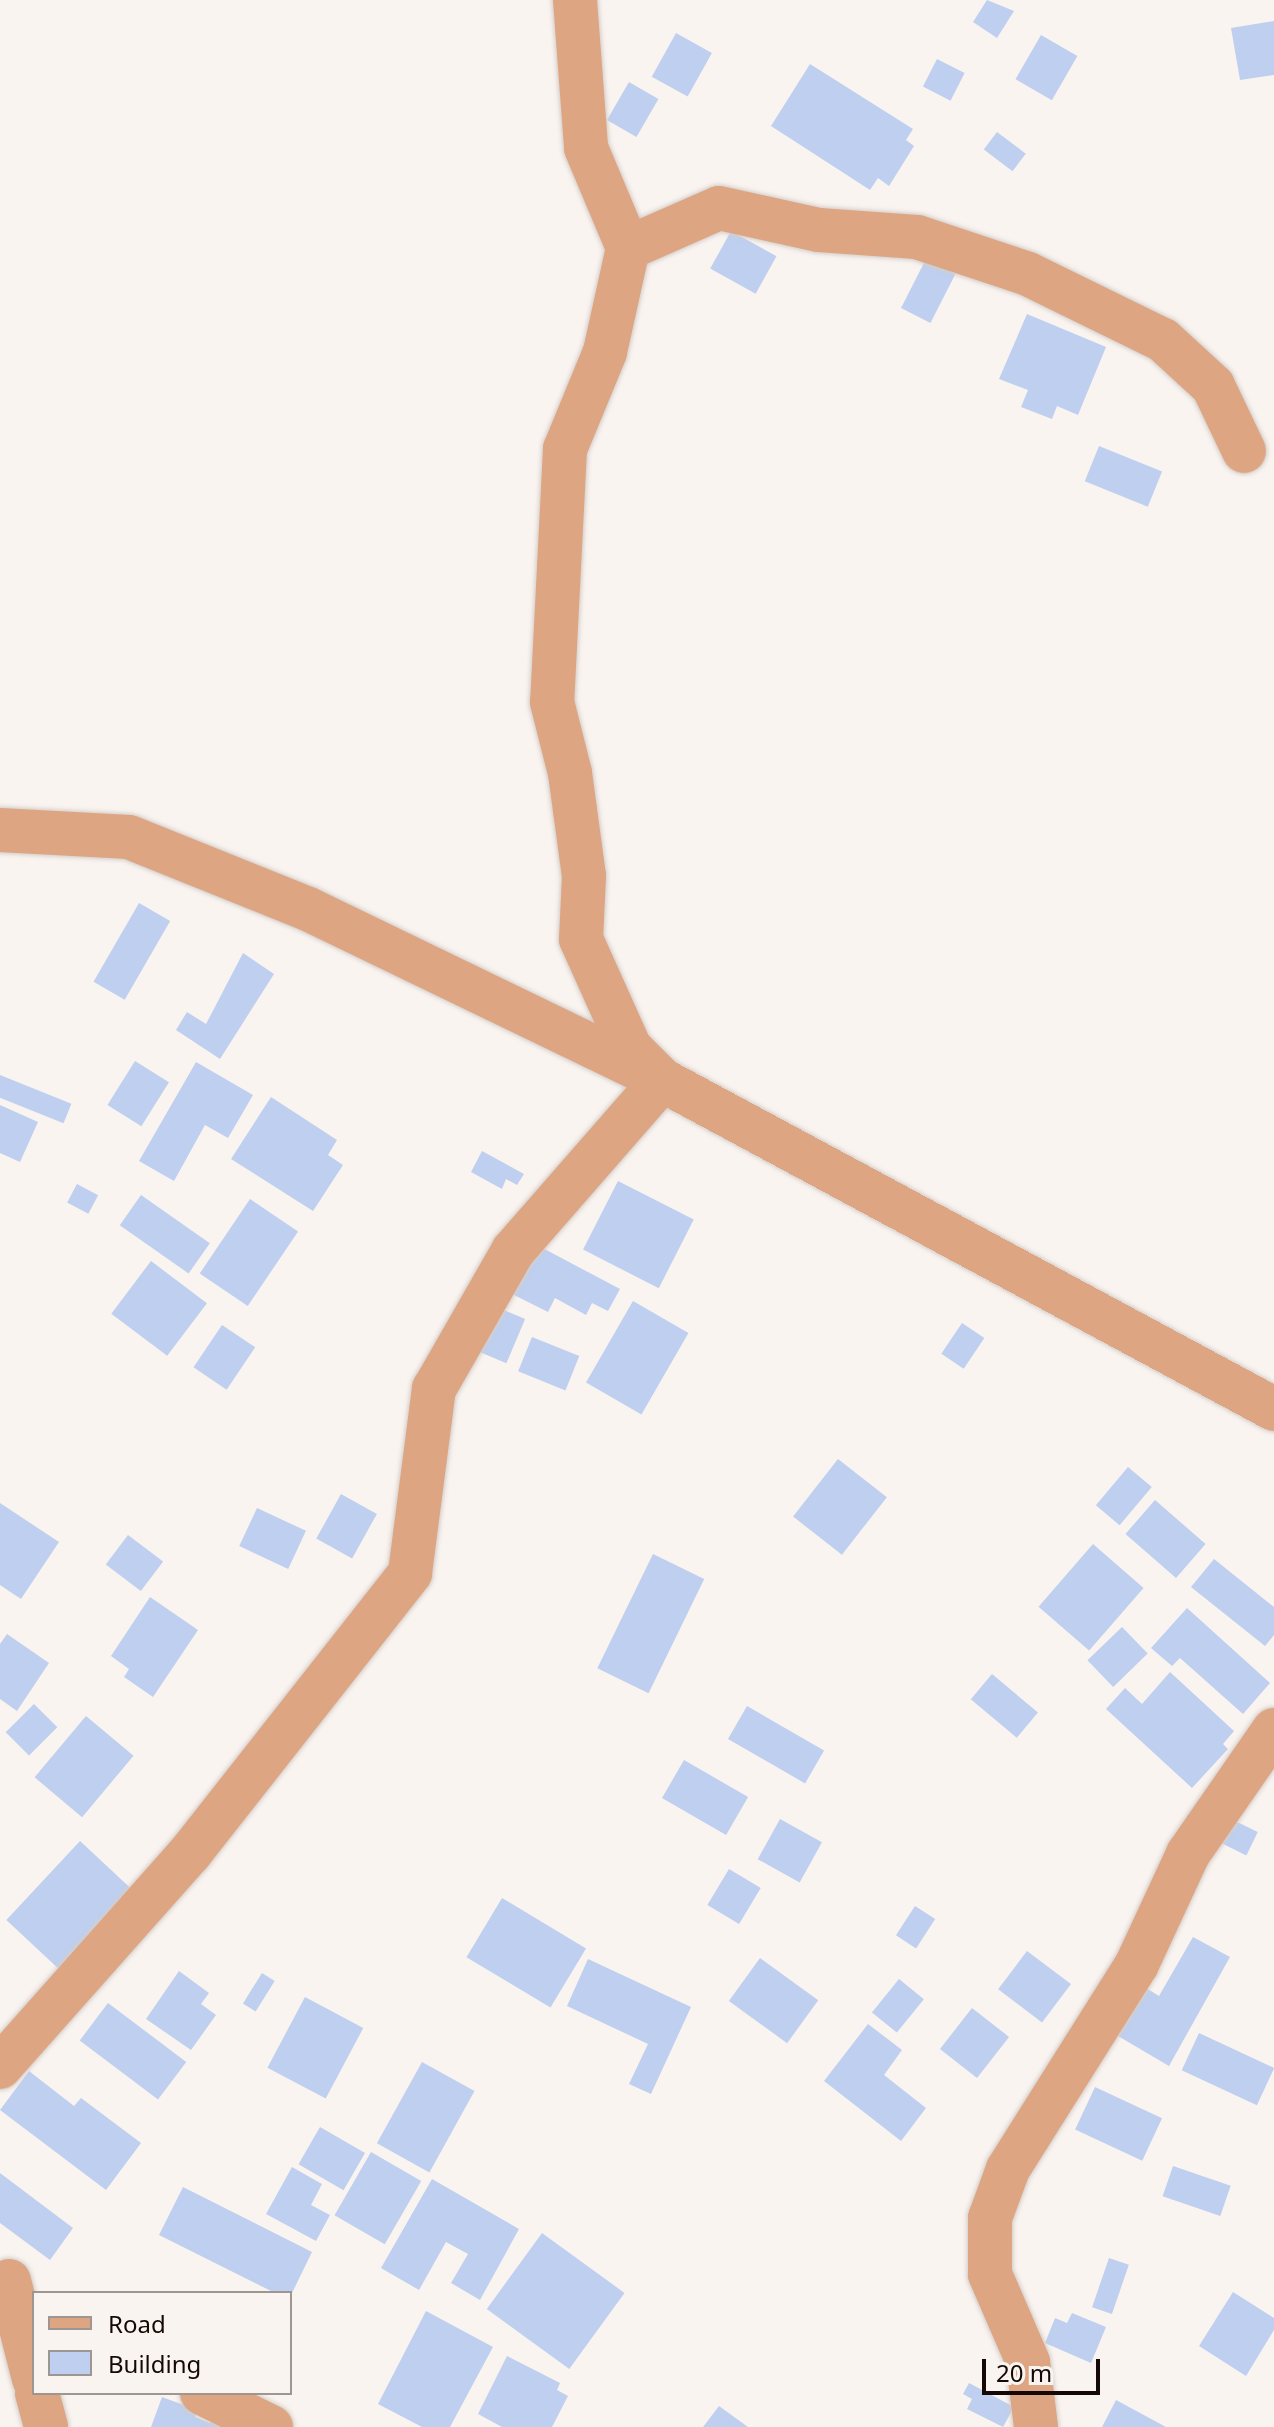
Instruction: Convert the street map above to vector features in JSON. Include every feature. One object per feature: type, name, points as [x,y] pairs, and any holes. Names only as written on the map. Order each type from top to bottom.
[{"type":"street","points":[[575,0],[586,148],[628,248],[605,352],[565,449],[552,702],[570,773],[584,876],[581,939],[630,1048],[662,1080]]},
{"type":"street","points":[[628,248],[719,208],[819,230],[917,237],[1028,274],[1163,340],[1213,386],[1244,451]]},
{"type":"street","points":[[0,830],[129,837],[308,909],[662,1080],[1274,1409]]},
{"type":"street","points":[[0,2067],[190,1853],[410,1573],[434,1389],[513,1251],[662,1080]]},
{"type":"street","points":[[1036,2427],[1028,2362],[990,2274],[990,2218],[1008,2169],[1137,1964],[1188,1854],[1274,1730]]},
{"type":"street","points":[[14,2283],[32,2369]]},
{"type":"street","points":[[38,2395],[46,2427]]},
{"type":"street","points":[[206,2395],[271,2427]]},
{"type":"building","points":[[987,0],[1014,11],[997,38],[973,22]]},
{"type":"building","points":[[1274,21],[1274,75],[1240,80],[1231,28]]},
{"type":"building","points":[[676,33],[712,53],[688,97],[652,77]]},
{"type":"building","points":[[1041,35],[1077,56],[1052,100],[1016,79]]},
{"type":"building","points":[[937,59],[965,73],[951,101],[923,87]]},
{"type":"building","points":[[810,64],[913,129],[906,140],[914,146],[889,186],[878,178],[870,190],[771,126]]},
{"type":"building","points":[[629,82],[658,99],[636,137],[607,120]]},
{"type":"building","points":[[997,132],[1026,154],[1013,171],[984,150]]},
{"type":"building","points":[[731,231],[776,256],[756,294],[710,269]]},
{"type":"building","points":[[926,259],[955,274],[930,323],[901,308]]},
{"type":"building","points":[[1027,314],[1106,347],[1078,415],[1057,406],[1052,419],[1021,407],[1028,390],[999,379]]},
{"type":"building","points":[[1099,446],[1162,471],[1148,507],[1085,481]]},
{"type":"building","points":[[139,903],[170,921],[125,1000],[94,982]]},
{"type":"building","points":[[243,953],[274,974],[220,1059],[176,1030],[187,1012],[206,1024]]},
{"type":"building","points":[[135,1061],[169,1082],[141,1126],[107,1105]]},
{"type":"building","points":[[196,1062],[253,1095],[228,1138],[205,1125],[174,1181],[139,1161]]},
{"type":"building","points":[[0,1075],[71,1104],[64,1123],[0,1098]]},
{"type":"building","points":[[271,1097],[337,1140],[328,1155],[343,1165],[313,1211],[231,1159]]},
{"type":"building","points":[[0,1105],[38,1122],[20,1162],[0,1153]]},
{"type":"building","points":[[482,1151],[524,1174],[517,1185],[506,1179],[502,1189],[471,1172]]},
{"type":"building","points":[[618,1181],[694,1220],[659,1288],[583,1250]]},
{"type":"building","points":[[77,1184],[98,1195],[88,1214],[67,1203]]},
{"type":"building","points":[[141,1195],[210,1243],[189,1273],[120,1225]]},
{"type":"building","points":[[250,1199],[298,1231],[248,1306],[200,1274]]},
{"type":"building","points":[[535,1244],[620,1289],[608,1311],[592,1303],[586,1315],[555,1298],[548,1312],[510,1293]]},
{"type":"building","points":[[151,1261],[207,1303],[167,1356],[111,1314]]},
{"type":"building","points":[[633,1301],[688,1333],[641,1414],[586,1382]]},
{"type":"building","points":[[492,1305],[525,1319],[506,1363],[473,1349]]},
{"type":"building","points":[[962,1323],[984,1338],[964,1369],[941,1354]]},
{"type":"building","points":[[222,1325],[255,1347],[227,1390],[193,1367]]},
{"type":"building","points":[[532,1337],[579,1356],[565,1390],[518,1371]]},
{"type":"building","points":[[838,1459],[887,1497],[842,1555],[793,1517]]},
{"type":"building","points":[[1128,1467],[1152,1487],[1120,1525],[1096,1505]]},
{"type":"building","points":[[341,1494],[377,1514],[352,1558],[316,1539]]},
{"type":"building","points":[[1155,1500],[1206,1544],[1176,1578],[1125,1534]]},
{"type":"building","points":[[0,1503],[59,1542],[21,1599],[0,1585]]},
{"type":"building","points":[[257,1508],[306,1531],[288,1569],[239,1546]]},
{"type":"building","points":[[128,1535],[163,1561],[141,1591],[106,1565]]},
{"type":"building","points":[[1093,1544],[1144,1588],[1089,1651],[1039,1607]]},
{"type":"building","points":[[653,1554],[704,1579],[649,1693],[597,1668]]},
{"type":"building","points":[[1214,1559],[1274,1607],[1274,1635],[1265,1646],[1191,1587]]},
{"type":"building","points":[[150,1597],[198,1630],[153,1697],[124,1677],[129,1669],[111,1656]]},
{"type":"building","points":[[1187,1608],[1270,1683],[1243,1714],[1180,1658],[1172,1666],[1151,1648]]},
{"type":"building","points":[[1122,1627],[1148,1654],[1113,1687],[1087,1660]]},
{"type":"building","points":[[7,1634],[49,1663],[17,1711],[0,1699],[0,1644]]},
{"type":"building","points":[[1170,1672],[1234,1731],[1223,1744],[1228,1749],[1192,1788],[1106,1709],[1125,1688],[1142,1704]]},
{"type":"building","points":[[992,1674],[1038,1713],[1017,1738],[971,1699]]},
{"type":"building","points":[[34,1704],[57,1727],[29,1756],[6,1732]]},
{"type":"building","points":[[747,1706],[824,1750],[805,1783],[728,1739]]},
{"type":"building","points":[[86,1716],[133,1756],[82,1817],[35,1777]]},
{"type":"building","points":[[684,1760],[748,1797],[726,1835],[662,1798]]},
{"type":"building","points":[[1229,1818],[1258,1832],[1246,1855],[1218,1841]]},
{"type":"building","points":[[780,1819],[822,1842],[800,1883],[758,1859]]},
{"type":"building","points":[[80,1841],[134,1891],[60,1970],[6,1920]]},
{"type":"building","points":[[729,1869],[761,1888],[739,1924],[707,1905]]},
{"type":"building","points":[[502,1898],[586,1948],[550,2008],[466,1957]]},
{"type":"building","points":[[915,1906],[935,1919],[916,1948],[896,1935]]},
{"type":"building","points":[[1193,1937],[1230,1957],[1169,2066],[1118,2036],[1146,1988],[1159,1996]]},
{"type":"building","points":[[1027,1951],[1071,1984],[1042,2022],[998,1989]]},
{"type":"building","points":[[760,1958],[818,2000],[787,2043],[729,2001]]},
{"type":"building","points":[[588,1959],[691,2007],[651,2094],[629,2084],[648,2044],[567,2006]]},
{"type":"building","points":[[179,1971],[209,1993],[201,2004],[216,2015],[191,2050],[146,2019]]},
{"type":"building","points":[[262,1973],[275,1981],[256,2011],[243,2004]]},
{"type":"building","points":[[899,1979],[924,1999],[897,2033],[872,2012]]},
{"type":"building","points":[[305,1997],[363,2028],[326,2099],[267,2068]]},
{"type":"building","points":[[108,2003],[186,2062],[158,2100],[80,2041]]},
{"type":"building","points":[[972,2008],[1009,2037],[977,2078],[940,2049]]},
{"type":"building","points":[[868,2024],[902,2050],[884,2075],[926,2108],[901,2141],[824,2081]]},
{"type":"building","points":[[1199,2033],[1274,2068],[1257,2105],[1182,2070]]},
{"type":"building","points":[[422,2062],[474,2091],[429,2172],[377,2143]]},
{"type":"building","points":[[29,2071],[74,2106],[81,2098],[141,2143],[106,2190],[0,2110]]},
{"type":"building","points":[[1095,2087],[1162,2118],[1142,2161],[1075,2130]]},
{"type":"building","points":[[320,2127],[365,2153],[344,2190],[298,2164]]},
{"type":"building","points":[[371,2152],[421,2181],[385,2244],[335,2215]]},
{"type":"building","points":[[1173,2166],[1231,2186],[1220,2216],[1163,2196]]},
{"type":"building","points":[[292,2167],[322,2184],[311,2205],[330,2215],[316,2241],[266,2214]]},
{"type":"building","points":[[0,2173],[73,2228],[50,2260],[0,2223]]},
{"type":"building","points":[[432,2179],[519,2229],[480,2300],[451,2283],[468,2254],[446,2242],[419,2290],[381,2268]]},
{"type":"building","points":[[183,2187],[312,2252],[292,2293],[271,2291],[159,2235]]},
{"type":"building","points":[[542,2233],[625,2293],[569,2369],[487,2309]]},
{"type":"building","points":[[1109,2258],[1129,2265],[1112,2314],[1092,2307]]},
{"type":"building","points":[[1233,2292],[1274,2318],[1274,2330],[1246,2376],[1199,2346]]},
{"type":"building","points":[[426,2311],[493,2347],[450,2427],[422,2427],[378,2404]]},
{"type":"building","points":[[1072,2313],[1106,2327],[1091,2363],[1045,2343],[1055,2318],[1067,2323]]},
{"type":"building","points":[[507,2356],[560,2383],[557,2390],[568,2396],[552,2427],[502,2427],[478,2414]]},
{"type":"building","points":[[969,2383],[1014,2407],[1003,2427],[967,2409],[972,2399],[963,2394]]},
{"type":"building","points":[[162,2397],[197,2410],[195,2417],[210,2423],[212,2416],[241,2427],[151,2427]]},
{"type":"building","points":[[1116,2400],[1166,2427],[1102,2427]]},
{"type":"building","points":[[719,2406],[748,2427],[703,2427]]}]
